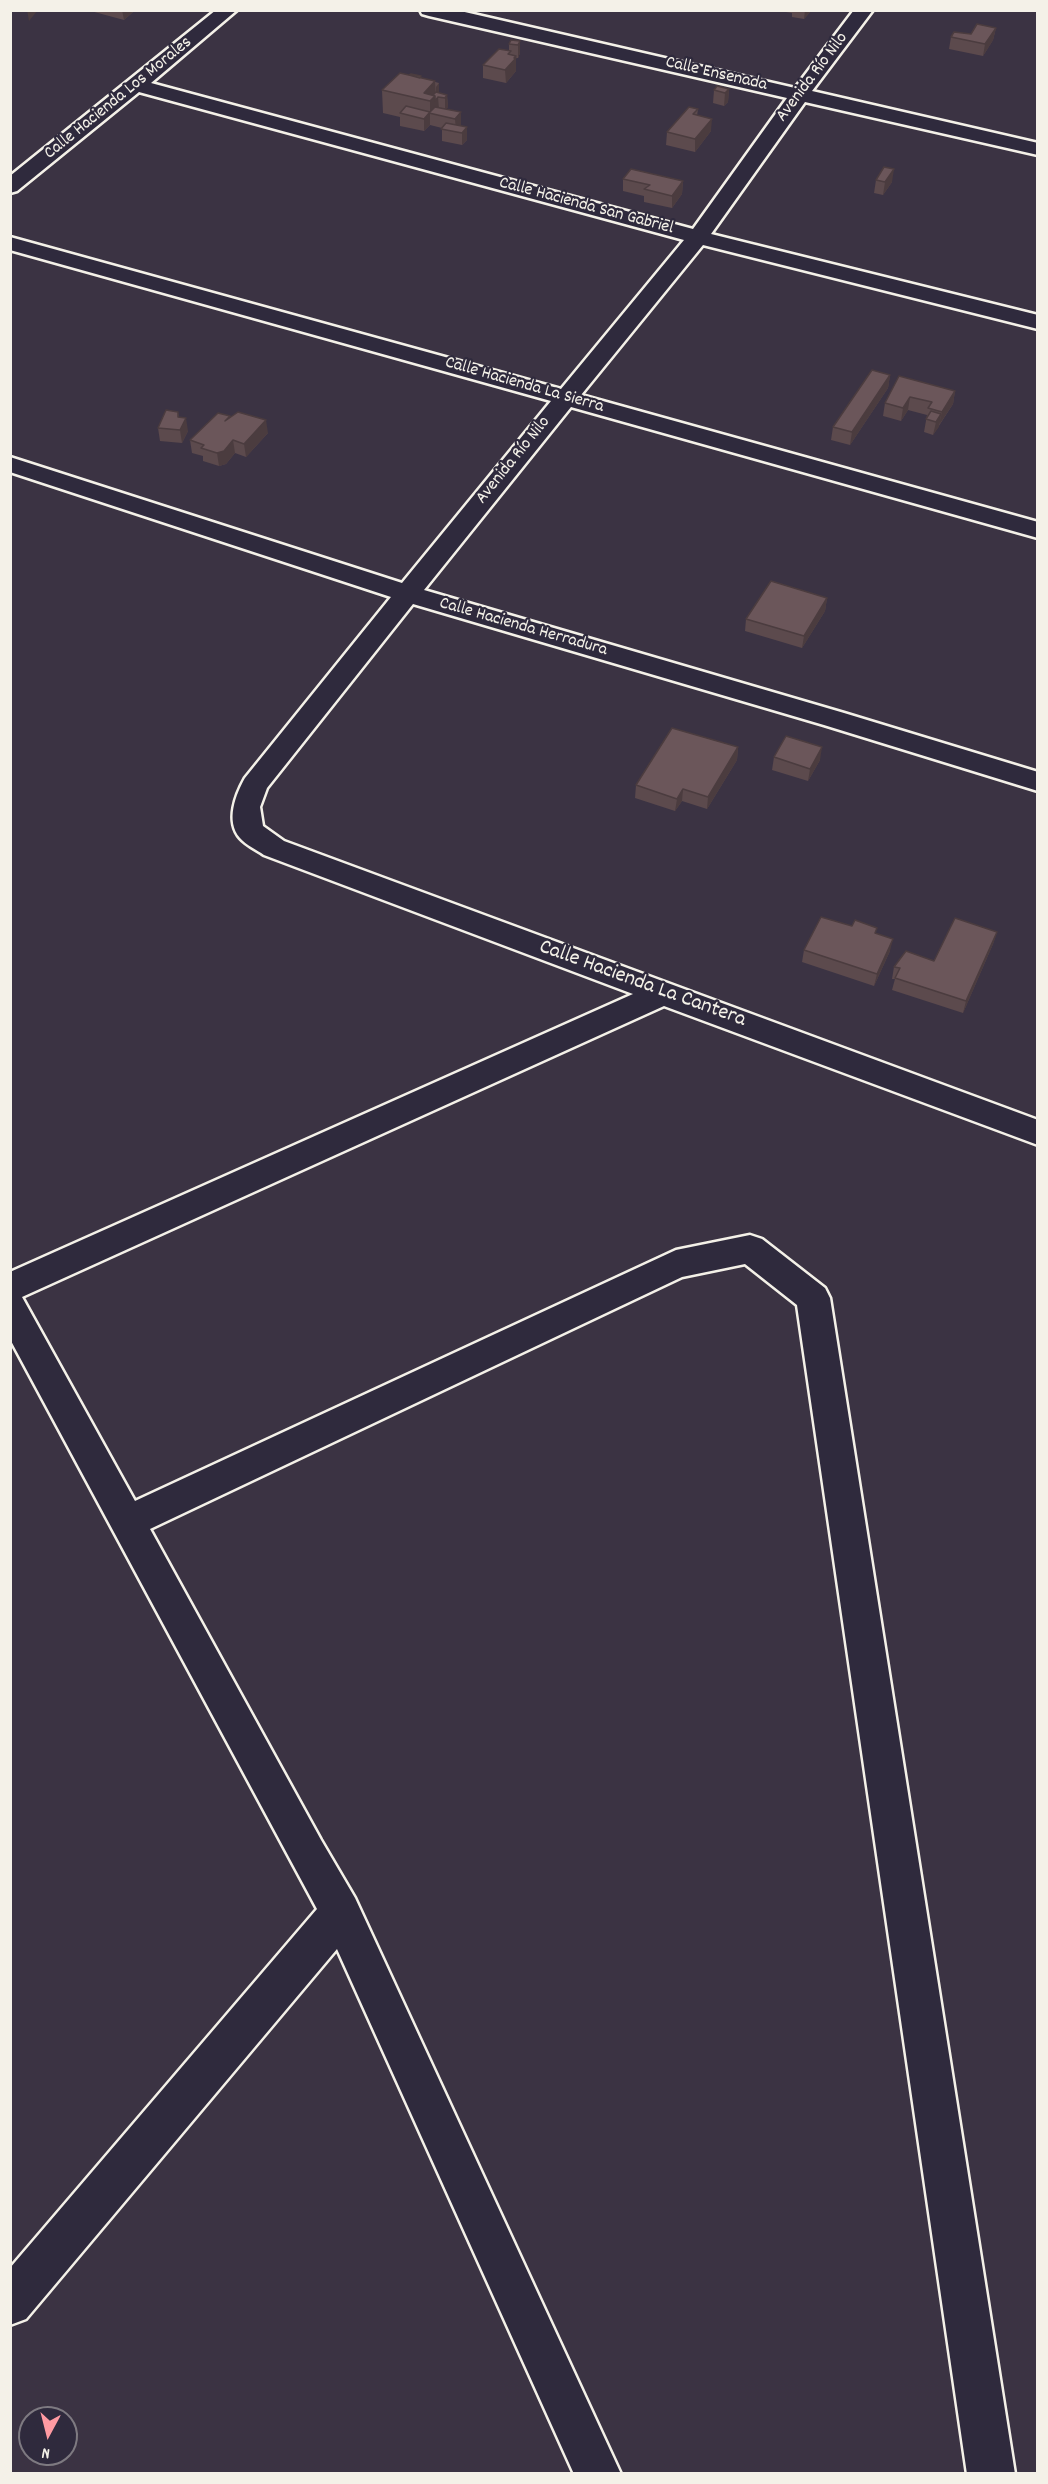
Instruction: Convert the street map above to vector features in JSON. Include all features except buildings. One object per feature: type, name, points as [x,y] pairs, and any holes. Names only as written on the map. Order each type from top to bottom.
[{"type":"street","name":"Calle Hacienda Los Morales","points":[[10,187],[228,10]]},
{"type":"street","name":"Calle Ensenada","points":[[429,10],[1038,149]]},
{"type":"street","name":"Avenida Río Nilo","points":[[250,831],[246,807],[255,785],[698,237],[800,94],[864,10]]},
{"type":"street","name":"Calle Hacienda San Gabriel","points":[[136,85],[698,237],[1038,322]]},
{"type":"street","name":"Calle Hacienda La Sierra","points":[[10,243],[1038,530]]},
{"type":"street","name":"Calle Hacienda Herradura","points":[[10,464],[408,594],[834,719],[1038,782]]},
{"type":"street","name":"Calle Hacienda La Cantera","points":[[250,831],[274,848],[1038,1132]]},
{"type":"street","points":[[10,1287],[664,993]]},
{"type":"street","points":[[128,1522],[676,1264],[750,1249],[813,1298],[991,2474]]},
{"type":"street","points":[[10,1306],[307,1854],[341,1912],[598,2474]]},
{"type":"street","points":[[10,2303],[341,1912]]}]
